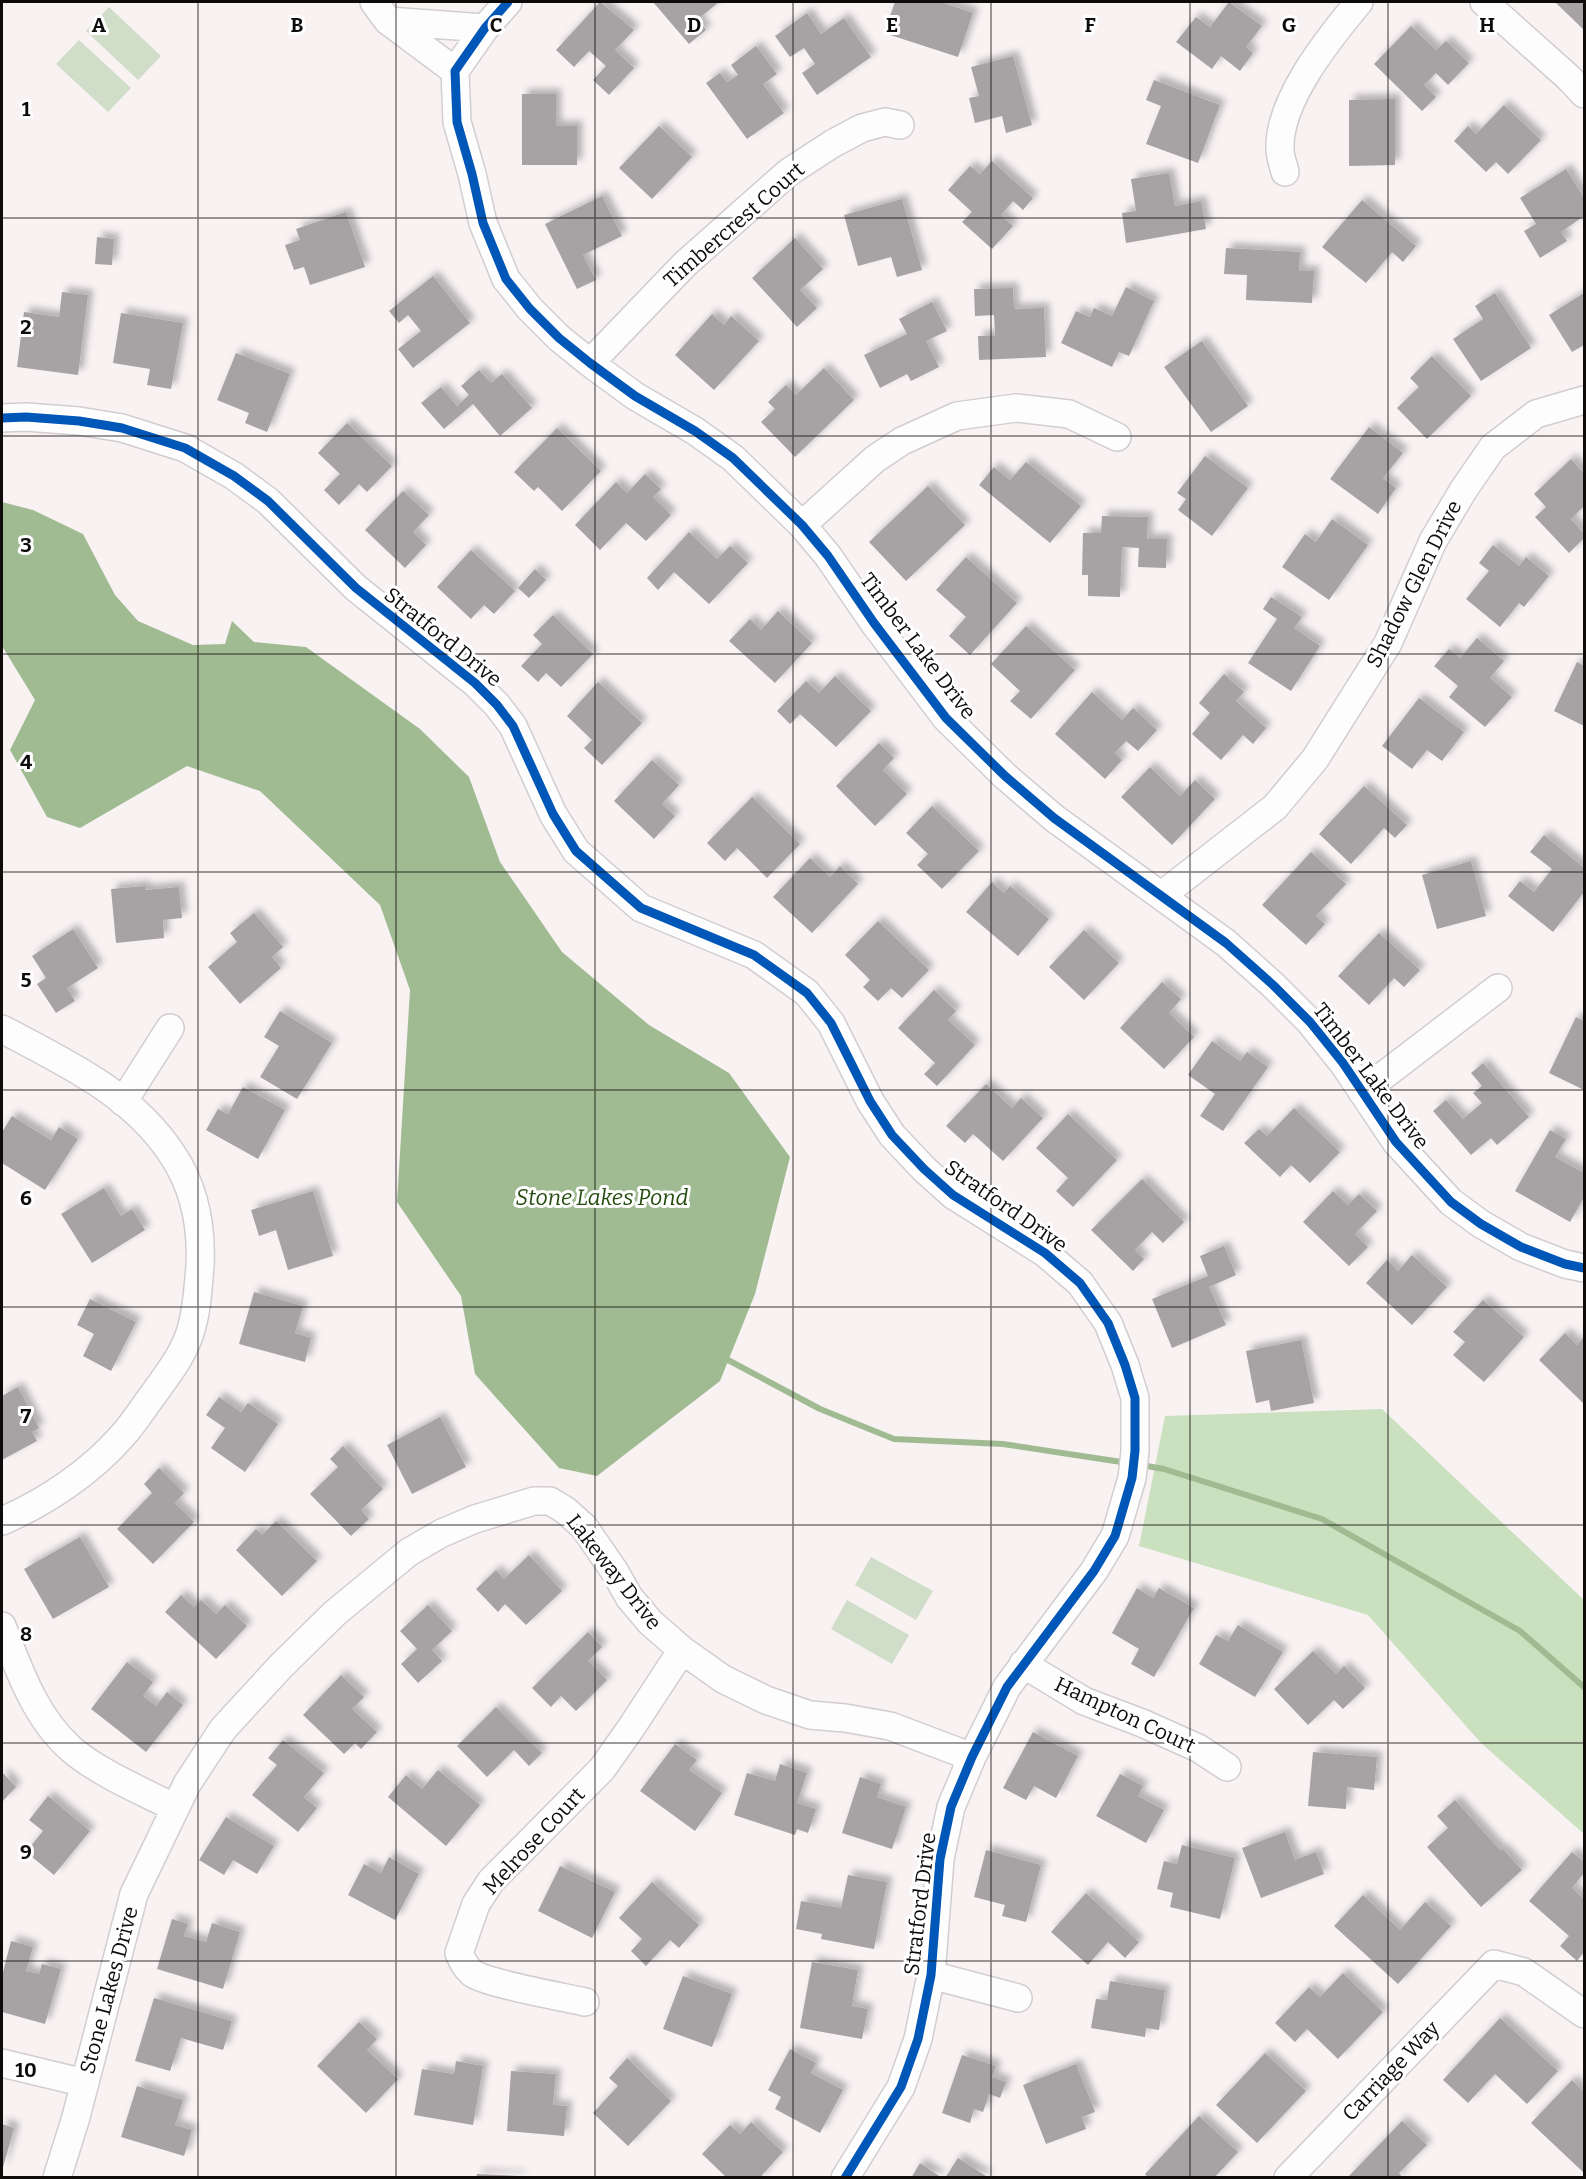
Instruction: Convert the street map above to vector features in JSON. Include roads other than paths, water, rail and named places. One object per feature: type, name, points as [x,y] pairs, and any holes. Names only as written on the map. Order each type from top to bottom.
[{"type":"street","points":[[381,11],[455,71],[484,28],[508,2]]},
{"type":"street","points":[[1285,172],[1280,151],[1281,132],[1288,108],[1336,28],[1359,2]]},
{"type":"street","points":[[1485,2],[1584,94]]},
{"type":"street","points":[[381,11],[484,28]]},
{"type":"street","name":"Timber Lake Drive","points":[[455,71],[457,122],[483,223],[506,279],[530,309],[559,338],[590,363],[635,396],[695,431],[733,458],[802,525],[828,556],[874,623],[946,718],[1005,776],[1054,818],[1162,894],[1226,943],[1273,985],[1310,1022],[1343,1063],[1396,1142],[1451,1202],[1481,1224],[1521,1246],[1565,1264],[1584,1269]]},
{"type":"street","name":"Timbercrest Court","points":[[590,363],[685,264],[789,172],[862,128],[885,123],[900,125]]},
{"type":"street","name":"Shadow Glen Drive","points":[[1162,894],[1275,807],[1315,759],[1388,643],[1433,541],[1464,489],[1493,447],[1536,414],[1584,400]]},
{"type":"street","points":[[802,525],[875,459],[902,441],[957,416],[1016,408],[1069,414],[1117,437]]},
{"type":"street","name":"Stratford Drive","points":[[2,418],[26,417],[79,421],[122,428],[185,448],[234,476],[268,501],[356,588],[475,683],[497,705],[513,726],[554,814],[576,851],[641,908],[754,955],[807,993],[831,1023],[875,1110],[892,1135],[953,1195],[1046,1253],[1080,1283],[1108,1323],[1135,1398],[1132,1478],[1115,1536],[1094,1571],[1007,1687],[972,1757],[951,1807],[940,1859],[931,1975],[918,2039],[901,2087],[845,2178]]},
{"type":"street","points":[[1362,1092],[1497,988]]},
{"type":"street","points":[[123,1102],[170,1028]]},
{"type":"street","points":[[2,1029],[105,1087],[137,1112],[172,1154],[194,1199],[199,1219],[201,1251],[198,1292],[190,1332],[179,1359],[124,1435],[77,1477],[30,1509],[2,1521]]},
{"type":"street","name":"Lakeway Drive","points":[[175,1808],[187,1784],[223,1729],[280,1667],[336,1613],[409,1552],[442,1533],[475,1519],[534,1501],[550,1501],[565,1510],[584,1527],[629,1597],[650,1622],[682,1650],[723,1679],[766,1700],[810,1715],[890,1726],[972,1757]]},
{"type":"street","points":[[2,1626],[26,1686],[46,1721],[72,1749],[110,1774],[175,1808]]},
{"type":"street","name":"Melrose Court","points":[[585,2002],[473,1974],[464,1964],[459,1953],[476,1905],[491,1881],[602,1769],[632,1728],[682,1650]]},
{"type":"street","name":"Hampton Court","points":[[1023,1664],[1084,1701],[1198,1748],[1227,1767]]},
{"type":"street","name":"Stone Lakes Drive","points":[[57,2178],[85,2083],[134,1894],[175,1808]]},
{"type":"street","name":"Carriage Way","points":[[1288,2178],[1494,1964],[1524,1972],[1584,2014]]},
{"type":"street","points":[[931,1975],[1018,1998]]},
{"type":"street","points":[[2,2063],[85,2083]]},
{"type":"water","name":"Stone Lakes Pond","points":[[2,502],[33,510],[83,534],[115,595],[138,621],[193,645],[225,644],[232,621],[254,642],[306,647],[420,729],[469,777],[500,862],[562,952],[649,1025],[729,1073],[790,1157],[755,1294],[720,1381],[597,1476],[559,1468],[475,1374],[461,1296],[397,1202],[410,990],[380,905],[260,791],[187,766],[80,828],[47,817],[10,750],[35,700],[2,646]]},
{"type":"waterway","points":[[728,1360],[820,1409],[894,1439],[1003,1444],[1128,1463]]},
{"type":"waterway","points":[[1141,1465],[1164,1469],[1322,1519],[1520,1631],[1584,1687]]}]
